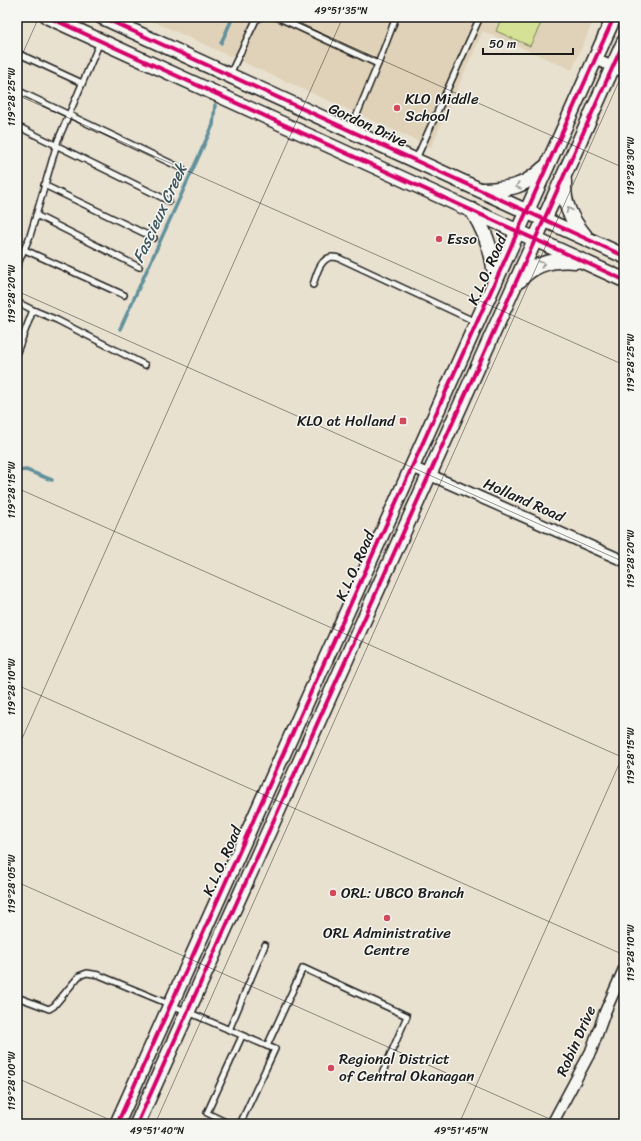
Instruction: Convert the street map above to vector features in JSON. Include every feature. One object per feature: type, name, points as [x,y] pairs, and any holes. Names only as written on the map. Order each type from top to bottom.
[{"type":"main road","points":[[48,17],[624,280]]},
{"type":"main road","name":"Gordon Drive","points":[[102,17],[624,256]]},
{"type":"main road","name":"K.L.O. Road","points":[[117,1124],[614,17]]},
{"type":"main road","name":"K.L.O. Road","points":[[137,1124],[535,239],[564,177],[618,70],[624,42]]},
{"type":"main road","points":[[481,190],[504,189],[523,184],[533,178],[547,165]]},
{"type":"main road","points":[[564,177],[563,195],[575,224],[587,239]]},
{"type":"main road","points":[[472,210],[481,225],[486,238],[494,264],[495,281]]},
{"type":"main road","points":[[513,288],[526,272],[537,266],[552,261],[564,260],[586,263]]},
{"type":"street","points":[[595,59],[618,70]]},
{"type":"street","name":"Holland Road","points":[[412,467],[624,561]]},
{"type":"street","name":"Robin Drive","points":[[552,1124],[591,1051],[624,969]]},
{"type":"lane","points":[[230,75],[256,20],[261,17]]},
{"type":"lane","points":[[277,17],[378,64]]},
{"type":"lane","points":[[350,130],[396,17]]},
{"type":"lane","points":[[416,160],[480,17]]},
{"type":"lane","points":[[17,266],[30,236],[56,146],[100,41]]},
{"type":"lane","points":[[17,53],[82,83]]},
{"type":"lane","points":[[17,90],[183,170]]},
{"type":"lane","points":[[17,126],[169,201]]},
{"type":"lane","points":[[44,185],[154,238]]},
{"type":"lane","points":[[36,215],[139,267]]},
{"type":"lane","points":[[24,250],[124,295]]},
{"type":"lane","points":[[313,285],[318,270],[324,260],[331,257],[341,259],[477,322]]},
{"type":"lane","points":[[17,302],[57,320],[146,365]]},
{"type":"lane","points":[[17,352],[33,310]]},
{"type":"lane","points":[[229,1030],[265,945]]},
{"type":"lane","points":[[267,1046],[303,968],[407,1016],[382,1074]]},
{"type":"lane","points":[[17,997],[49,1009],[54,1006],[79,976],[87,973],[98,975],[275,1049],[240,1124]]},
{"type":"lane","points":[[230,1124],[207,1113],[242,1036]]},
{"type":"shaded area","name":"KLO Middle School","points":[[143,17],[595,17],[572,70],[483,31],[431,147]]},
{"type":"green space","points":[[502,17],[544,17],[530,46],[496,31]]},
{"type":"waterway","name":"Fascieux Creek","points":[[221,43],[233,17]]},
{"type":"waterway","name":"Fascieux Creek","points":[[120,329],[213,125],[215,105]]},
{"type":"waterway","name":"Fascieux Creek","points":[[17,471],[26,470],[52,480]]},
{"type":"cycle path","points":[[48,17],[624,280]]},
{"type":"cycle path","points":[[102,17],[624,256]]},
{"type":"cycle path","points":[[117,1124],[614,17]]},
{"type":"cycle path","points":[[137,1124],[624,42]]},
{"type":"place","name":"KLO Middle School","points":[[397,108]]},
{"type":"place","name":"Esso","points":[[439,239]]},
{"type":"place","name":"KLO at Holland","points":[[403,421]]},
{"type":"place","name":"ORL: UBCO Branch","points":[[333,893]]},
{"type":"place","name":"ORL Administrative Centre","points":[[387,918]]},
{"type":"place","name":"Regional District of Central Okanagan","points":[[331,1068]]}]
